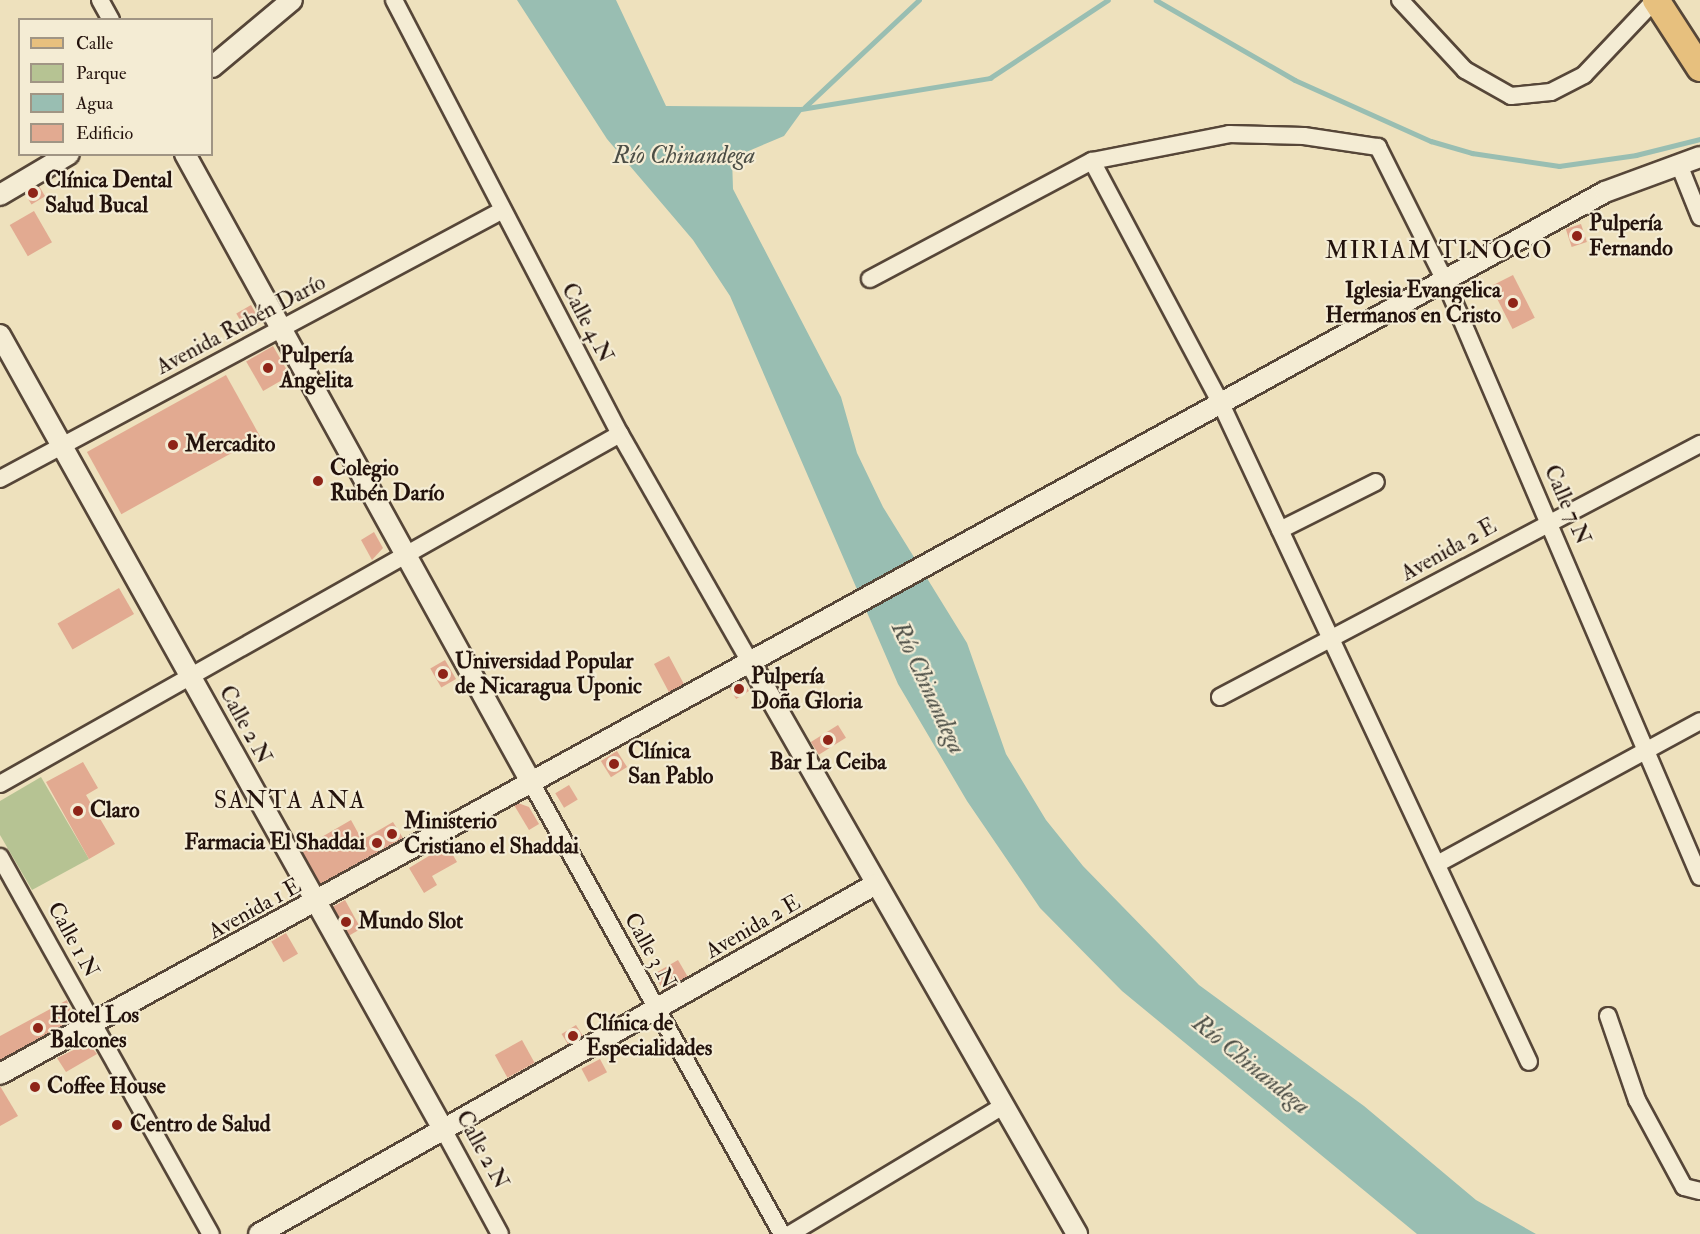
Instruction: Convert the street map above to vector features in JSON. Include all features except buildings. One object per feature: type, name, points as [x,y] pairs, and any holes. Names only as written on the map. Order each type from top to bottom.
[{"type":"main road","points":[[1655,0],[1700,68]]},
{"type":"street","points":[[100,0],[110,18]]},
{"type":"street","points":[[213,66],[291,0]]},
{"type":"street","name":"Calle 4 N","points":[[394,0],[620,434],[750,662]]},
{"type":"street","points":[[1400,0],[1465,70],[1511,96],[1551,92],[1584,75],[1655,0]]},
{"type":"street","name":"Calle 7 N","points":[[1092,161],[1229,134],[1304,136],[1378,147],[1385,155],[1444,281],[1551,522],[1648,748],[1700,877]]},
{"type":"street","points":[[0,195],[66,156]]},
{"type":"street","points":[[186,156],[532,784]]},
{"type":"street","name":"Avenida 1 E","points":[[0,1074],[316,904],[750,662],[1222,406],[1605,192],[1680,167],[1700,157]]},
{"type":"street","points":[[870,279],[1092,161],[1222,406],[1439,863],[1529,1062]]},
{"type":"street","points":[[1680,167],[1700,218]]},
{"type":"street","name":"Avenida Rubén Darío","points":[[0,479],[503,210]]},
{"type":"street","name":"Calle 2 N","points":[[0,335],[500,1234]]},
{"type":"street","points":[[0,784],[189,673],[620,434]]},
{"type":"street","name":"Avenida 2 E","points":[[1220,697],[1332,641],[1700,444]]},
{"type":"street","points":[[1280,530],[1376,482]]},
{"type":"street","points":[[750,662],[874,885],[1077,1234]]},
{"type":"street","points":[[1439,863],[1700,721]]},
{"type":"street","name":"Calle 3 N","points":[[532,784],[782,1234]]},
{"type":"street","name":"Calle 1 N","points":[[0,857],[212,1234]]},
{"type":"street","name":"Avenida 2 E","points":[[258,1234],[874,885]]},
{"type":"street","points":[[1608,1016],[1637,1100],[1684,1187],[1700,1191]]},
{"type":"street","points":[[790,1234],[1002,1106]]},
{"type":"green space","points":[[41,777],[89,859],[32,890],[0,835],[0,801]]},
{"type":"water","name":"Río Chinandega","points":[[517,0],[616,0],[666,106],[805,107],[784,136],[732,158],[733,189],[841,397],[857,453],[883,507],[967,643],[1006,754],[1046,820],[1083,866],[1199,985],[1364,1106],[1476,1200],[1536,1234],[1417,1234],[1122,991],[1040,908],[967,801],[898,684],[730,296],[693,240],[607,139]]},
{"type":"waterway","points":[[805,107],[919,0]]},
{"type":"waterway","points":[[801,109],[990,78],[1108,0]]},
{"type":"waterway","points":[[1156,0],[1295,80],[1431,141],[1472,153],[1559,166],[1636,155],[1700,139]]},
{"type":"place","name":"Clínica Dental Salud Bucal","points":[[33,193]]},
{"type":"place","name":"Pulpería Fernando","points":[[1577,236]]},
{"type":"place","name":"Iglesia Evangelica Hermanos en Cristo","points":[[1513,303]]},
{"type":"place","name":"Pulpería Angelita","points":[[268,368]]},
{"type":"place","name":"Mercadito","points":[[173,445]]},
{"type":"place","name":"Colegio Rubén Darío","points":[[318,481]]},
{"type":"place","name":"Universidad Popular de Nicaragua Uponic","points":[[443,674]]},
{"type":"place","name":"Pulpería Doña Gloria","points":[[739,689]]},
{"type":"place","name":"Bar La Ceiba","points":[[828,740]]},
{"type":"place","name":"Clínica San Pablo","points":[[614,764]]},
{"type":"place","name":"Claro","points":[[78,811]]},
{"type":"place","name":"Ministerio Cristiano el Shaddai","points":[[392,834]]},
{"type":"place","name":"Farmacia El Shaddai","points":[[377,843]]},
{"type":"place","name":"Mundo Slot","points":[[346,922]]},
{"type":"place","name":"Hotel Los Balcones","points":[[38,1028]]},
{"type":"place","name":"Clínica de Especialidades","points":[[573,1036]]},
{"type":"place","name":"Coffee House","points":[[35,1087]]},
{"type":"place","name":"Centro de Salud","points":[[117,1125]]},
{"type":"district","name":"MIRIAM TINOCO","points":[[1439,251]]},
{"type":"district","name":"SANTA ANA","points":[[290,801]]}]
